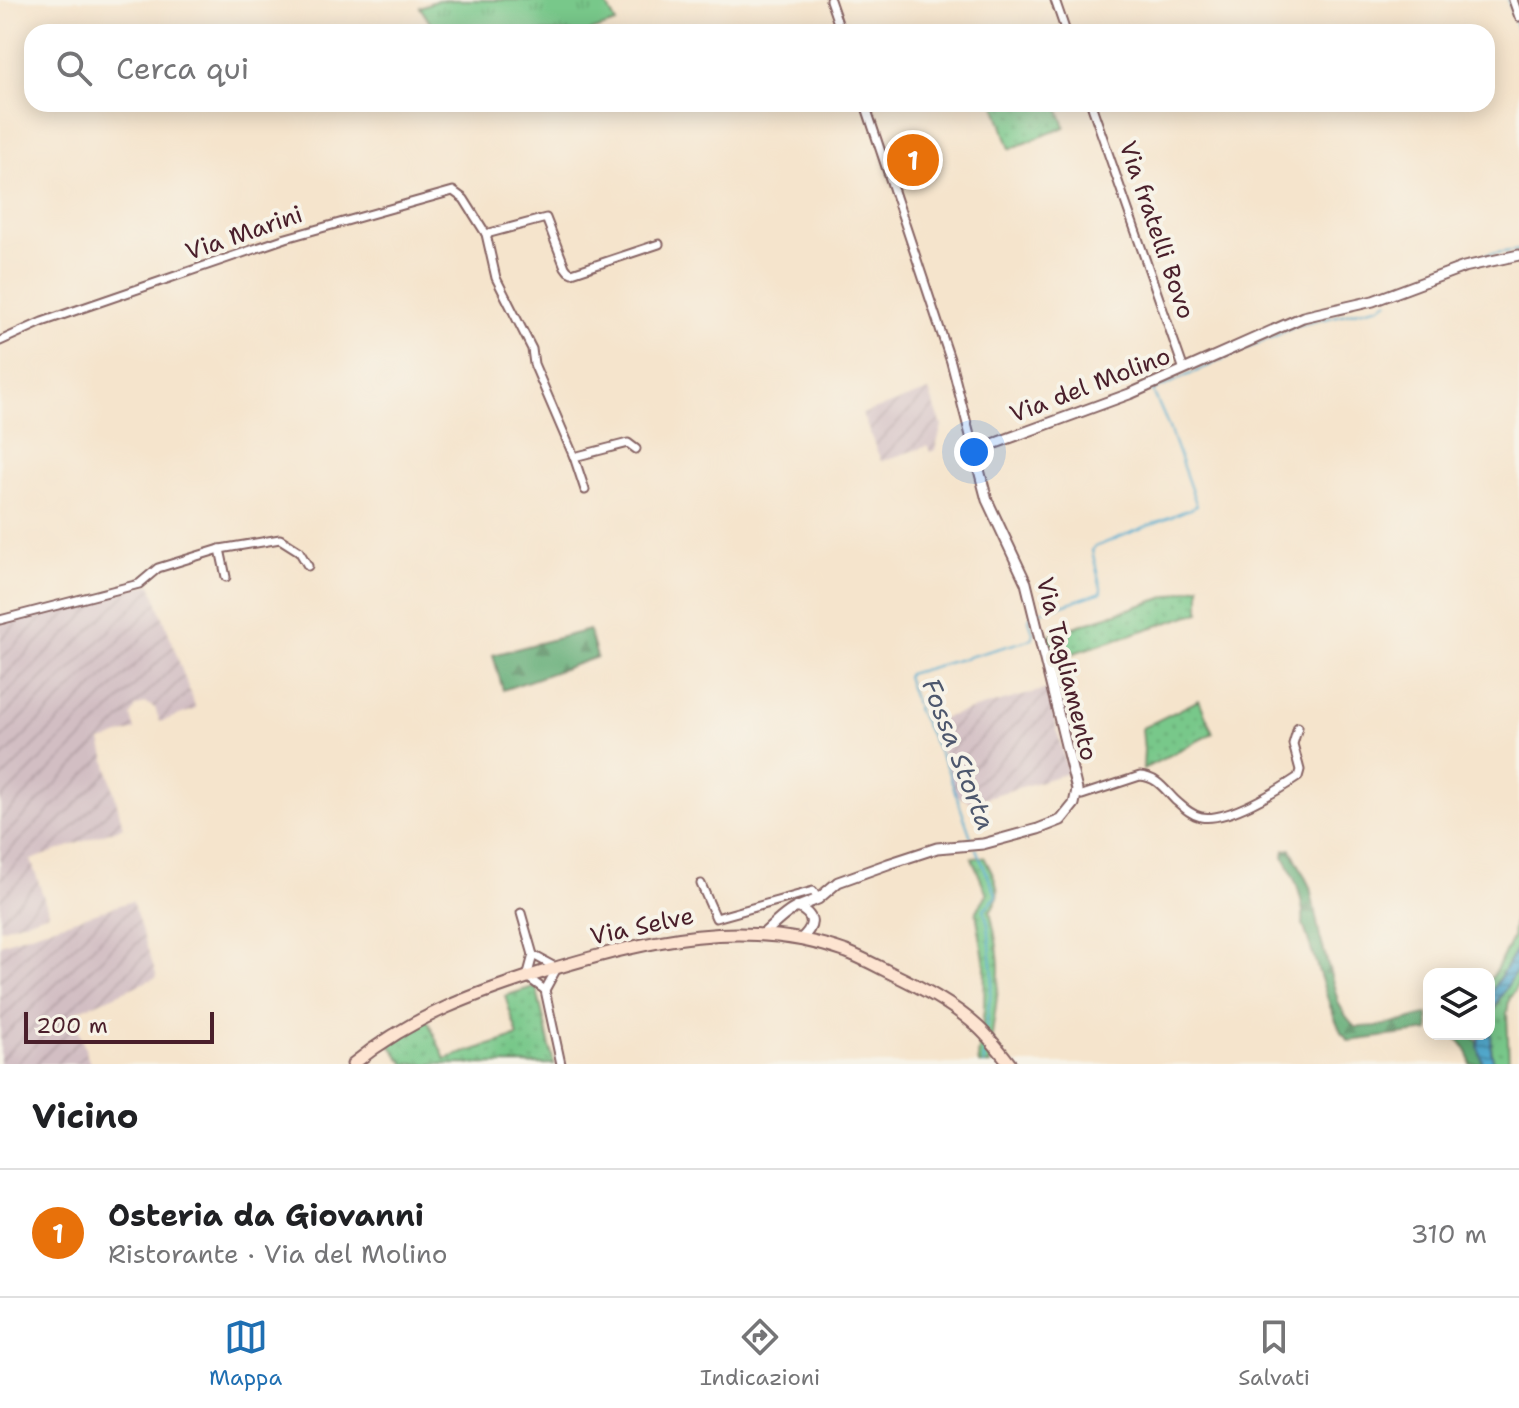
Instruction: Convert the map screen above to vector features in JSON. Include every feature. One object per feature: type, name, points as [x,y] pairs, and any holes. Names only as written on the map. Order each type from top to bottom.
[{"type":"main road","name":"Via Selve","points":[[353,1064],[385,1039],[424,1017],[461,1000],[527,977],[643,944],[695,935],[763,934],[848,952],[910,982],[940,998],[977,1026],[1010,1064]]},
{"type":"street","points":[[830,0],[838,24]]},
{"type":"street","points":[[1055,0],[1063,24]]},
{"type":"street","points":[[1513,0],[1519,17]]},
{"type":"street","points":[[868,112],[951,362],[974,451]]},
{"type":"street","name":"Via fratelli Bovo","points":[[1094,112],[1184,370]]},
{"type":"street","name":"Via Marini","points":[[0,341],[42,322],[286,238],[453,191],[464,199],[486,234],[496,278],[532,349],[534,364],[585,490]]},
{"type":"street","points":[[486,234],[546,218],[566,269],[572,273],[659,244]]},
{"type":"street","name":"Via del Molino","points":[[974,451],[1132,393],[1303,317],[1373,301],[1464,267],[1519,255]]},
{"type":"street","points":[[574,457],[628,443],[636,449]]},
{"type":"street","name":"Via Tagliamento","points":[[818,899],[838,882],[937,848],[983,844],[1038,829],[1061,820],[1074,804],[1077,793],[1023,572],[987,500],[974,451]]},
{"type":"street","points":[[0,620],[139,584],[158,568],[220,549],[280,539],[299,551],[308,566]]},
{"type":"street","points":[[220,549],[226,577]]},
{"type":"street","points":[[1077,793],[1082,795],[1140,776],[1155,780],[1190,812],[1203,817],[1217,816],[1260,800],[1298,777],[1300,770],[1293,744],[1298,727]]},
{"type":"street","name":"Via Selve","points":[[701,884],[716,918],[813,891],[818,899]]},
{"type":"street","points":[[763,934],[789,911],[818,899]]},
{"type":"street","points":[[781,920],[794,939],[811,922],[818,899]]},
{"type":"street","points":[[798,907],[811,922],[821,945]]},
{"type":"street","points":[[521,913],[533,955],[527,977],[545,990]]},
{"type":"street","points":[[533,955],[557,968],[545,990],[561,1064]]},
{"type":"shaded area","points":[[929,391],[942,426],[935,450],[930,452],[928,446],[881,461],[862,414]]},
{"type":"shaded area","points":[[151,584],[196,709],[160,722],[155,708],[145,703],[136,707],[131,716],[135,730],[101,741],[123,827],[31,860],[49,913],[0,929],[0,624]]},
{"type":"shaded area","points":[[1047,689],[1068,773],[971,802],[954,794],[950,773],[931,723]]},
{"type":"shaded area","points":[[132,901],[157,977],[73,1013],[90,1064],[0,1064],[0,944]]},
{"type":"green space","points":[[438,0],[604,0],[616,23],[431,24],[420,7]]},
{"type":"green space","points":[[998,112],[1060,112],[1065,127],[1010,149]]},
{"type":"green space","points":[[1200,586],[1200,612],[1052,660],[1046,636]]},
{"type":"green space","points":[[589,630],[597,657],[503,690],[493,655]]},
{"type":"green space","points":[[1199,700],[1213,733],[1143,769],[1142,728]]},
{"type":"green space","points":[[1291,849],[1310,887],[1320,937],[1339,1004],[1346,1016],[1355,1027],[1365,1027],[1423,1015],[1423,1032],[1349,1041],[1341,1032],[1303,924],[1298,889],[1284,856],[1285,850]]},
{"type":"green space","points":[[984,857],[998,891],[990,911],[999,968],[990,1064],[979,1064],[978,1058],[985,965],[976,912],[987,894],[972,858]]},
{"type":"green space","points":[[1519,872],[1519,938],[1516,950],[1495,986],[1495,972],[1512,938]]},
{"type":"green space","points":[[1519,967],[1519,982],[1509,1000],[1507,1013],[1509,1064],[1494,1064],[1490,1040],[1495,1040],[1495,1009]]},
{"type":"green space","points":[[536,986],[554,1064],[405,1064],[386,1040],[427,1019],[445,1059],[518,1036],[505,996]]},
{"type":"green space","points":[[1458,1040],[1476,1040],[1483,1064],[1470,1064]]},
{"type":"water","points":[[1519,938],[1519,967],[1495,1007],[1495,986],[1516,950]]},
{"type":"water","points":[[1479,1040],[1491,1040],[1494,1064],[1483,1064]]},
{"type":"waterway","name":"Fossa Storta","points":[[1508,0],[1519,34]]},
{"type":"waterway","name":"Fossa Storta","points":[[1432,274],[1488,254],[1519,250]]},
{"type":"waterway","name":"Fossa Storta","points":[[1037,613],[1102,592],[1092,550],[1095,547],[1197,506],[1153,391],[1299,325],[1380,306],[1388,301]]},
{"type":"waterway","name":"Fossa Storta","points":[[972,840],[946,766],[918,711],[906,676],[1032,639],[1031,615]]},
{"type":"waterway","name":"Fossa Storta","points":[[976,849],[996,894],[984,909],[993,975],[986,1028]]},
{"type":"waterway","name":"Fossa Storta","points":[[984,1042],[984,1064]]},
{"type":"place","name":"Osteria da Giovanni","points":[[913,160]]}]
